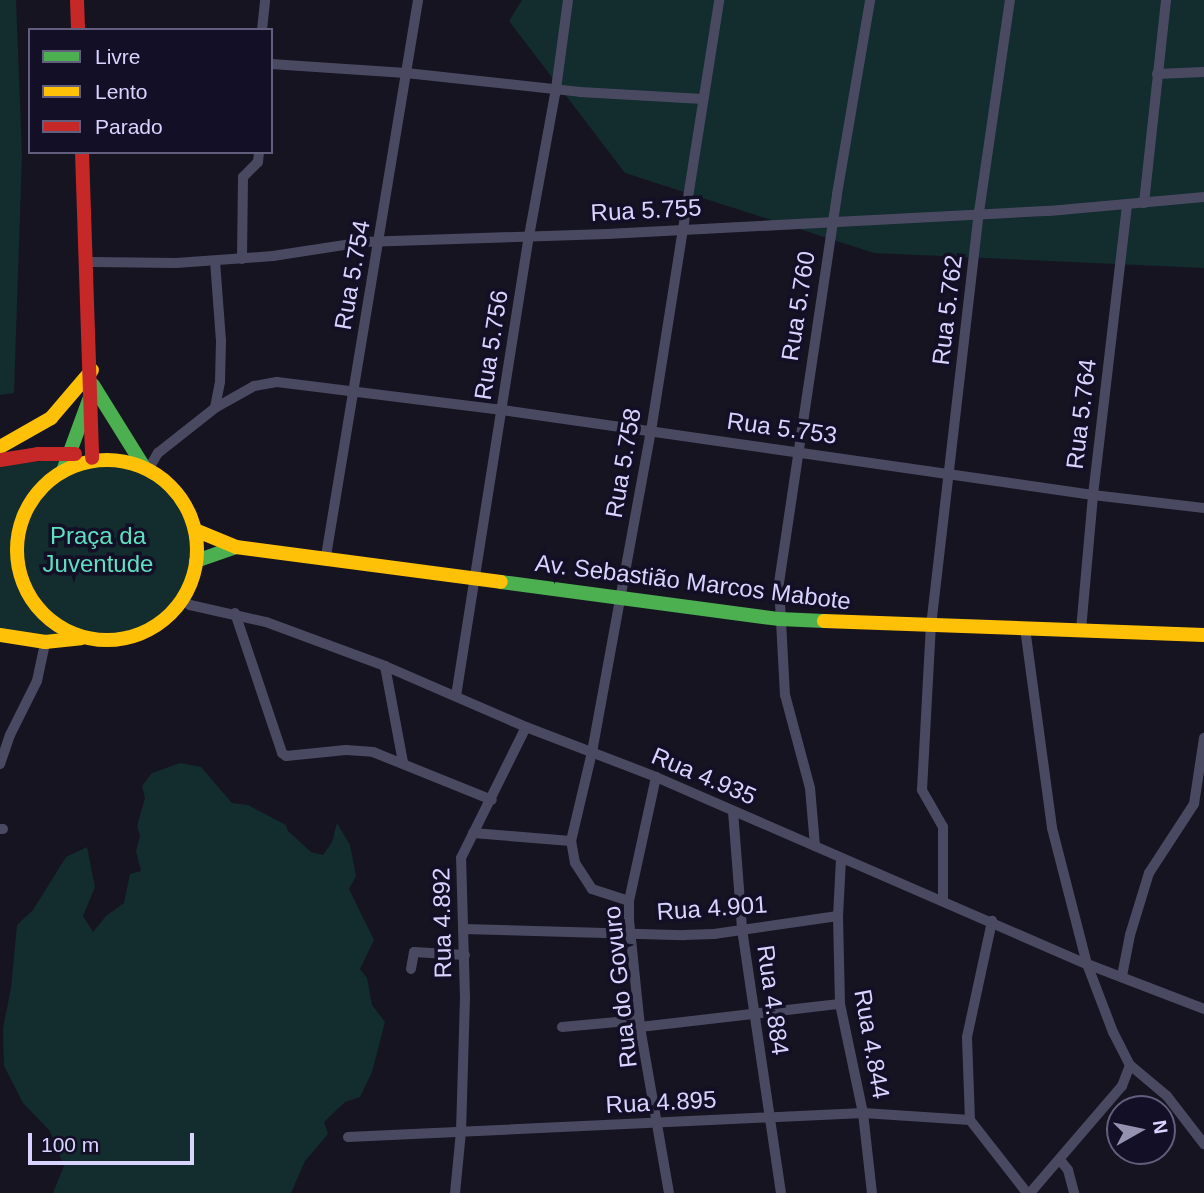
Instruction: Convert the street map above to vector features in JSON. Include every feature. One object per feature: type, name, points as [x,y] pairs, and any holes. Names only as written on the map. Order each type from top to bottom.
[{"type":"main road","points":[[77,0],[78,28]]},
{"type":"main road","points":[[84,0],[85,28]]},
{"type":"main road","points":[[82,154],[97,459]]},
{"type":"main road","points":[[63,471],[93,378],[88,154]]},
{"type":"main road","points":[[0,447],[51,418],[93,378]]},
{"type":"main road","points":[[0,635],[45,642],[124,638],[147,631],[166,618],[182,600],[192,579],[196,561],[195,530],[178,495],[146,469],[120,433],[93,378]]},
{"type":"main road","points":[[0,460],[70,453],[146,469]]},
{"type":"main road","points":[[93,639],[54,622],[38,607],[26,587],[19,566],[18,543],[22,521],[32,500],[46,483],[63,471],[97,459]]},
{"type":"main road","name":"Av. Sebastião Marcos Mabote","points":[[195,530],[236,547],[326,556],[619,599],[780,619],[1204,635]]},
{"type":"main road","name":"Av. Sebastião Marcos Mabote","points":[[196,561],[236,547]]},
{"type":"street","points":[[262,28],[265,0]]},
{"type":"street","name":"Rua 5.754","points":[[326,556],[418,0]]},
{"type":"street","name":"Rua 5.756","points":[[456,696],[529,236],[556,89],[568,0]]},
{"type":"street","name":"Rua 5.758","points":[[571,841],[592,752],[651,430],[719,0]]},
{"type":"street","name":"Rua 5.760","points":[[815,846],[810,788],[785,695],[779,583],[833,221],[870,0]]},
{"type":"street","name":"Rua 5.762","points":[[943,900],[943,827],[922,790],[931,626],[979,212],[1010,0]]},
{"type":"street","points":[[1144,203],[1166,0]]},
{"type":"street","points":[[273,64],[703,99]]},
{"type":"street","points":[[1157,74],[1204,72]]},
{"type":"street","points":[[242,259],[243,177],[258,162],[259,154]]},
{"type":"street","name":"Rua 5.755","points":[[92,262],[215,261],[340,243],[1062,210],[1204,197]]},
{"type":"street","name":"Rua 5.764","points":[[1081,630],[1093,495],[1127,204]]},
{"type":"street","points":[[215,261],[221,341],[220,383],[215,408]]},
{"type":"street","name":"Rua 5.753","points":[[146,469],[158,453],[215,408],[264,383],[502,410],[1093,495],[1204,508]]},
{"type":"street","name":"Rua 4.935","points":[[182,600],[190,605],[235,613],[385,666],[526,727],[656,777],[1087,964],[1204,1009]]},
{"type":"street","points":[[235,613],[282,753],[286,756],[346,750],[373,752],[492,800]]},
{"type":"street","points":[[1025,628],[1034,714],[1052,828],[1087,964],[1113,1032],[1130,1065],[1167,1096],[1204,1144]]},
{"type":"street","points":[[0,764],[10,735],[37,681],[45,642]]},
{"type":"street","points":[[385,666],[402,762]]},
{"type":"street","name":"Rua 4.892","points":[[455,1193],[461,1132],[465,955],[459,870],[461,858],[526,727]]},
{"type":"street","points":[[1122,976],[1130,934],[1149,873],[1194,804],[1199,789],[1204,738]]},
{"type":"street","name":"Rua do Govuro","points":[[656,777],[629,901],[640,1023],[660,1123],[670,1193]]},
{"type":"street","name":"Rua 4.884","points":[[733,811],[743,929],[781,1193]]},
{"type":"street","points":[[473,833],[571,841],[575,863],[592,889],[629,901]]},
{"type":"street","name":"Rua 4.844","points":[[841,859],[838,916],[840,1004],[863,1113],[872,1193]]},
{"type":"street","name":"Rua 4.901","points":[[463,929],[704,934],[838,916]]},
{"type":"street","points":[[992,921],[967,1037],[970,1121],[1029,1193],[1122,1086],[1130,1065]]},
{"type":"street","points":[[411,969],[414,952],[465,955]]},
{"type":"street","points":[[562,1027],[754,1016],[840,1004]]},
{"type":"street","name":"Rua 4.895","points":[[348,1137],[863,1113],[970,1121]]},
{"type":"street","points":[[1060,1160],[1068,1170],[1074,1193]]},
{"type":"green space","points":[[0,0],[16,0],[22,154],[14,393],[0,395]]},
{"type":"green space","points":[[522,0],[1204,0],[1204,268],[874,253],[625,173],[509,21]]},
{"type":"green space","name":"Praça da Juventude","points":[[61,459],[131,463],[148,470],[164,480],[188,512],[197,546],[192,579],[182,600],[166,618],[147,631],[124,638],[57,641],[0,631],[0,466]]},
{"type":"green space","points":[[180,763],[201,767],[232,803],[248,805],[286,825],[288,831],[311,852],[323,855],[332,842],[337,823],[350,845],[356,876],[349,889],[374,940],[360,969],[367,978],[372,1005],[385,1022],[372,1072],[360,1097],[345,1102],[324,1122],[328,1134],[305,1161],[291,1193],[53,1193],[64,1166],[50,1131],[23,1103],[4,1066],[3,1028],[11,988],[17,925],[33,910],[66,857],[87,847],[95,887],[83,916],[93,932],[106,916],[124,903],[130,874],[141,871],[136,851],[140,836],[137,826],[145,798],[142,786],[152,773]]},
{"type":"traffic: fast","points":[[93,385],[144,467]]},
{"type":"traffic: fast","points":[[63,471],[89,400]]},
{"type":"traffic: fast","points":[[196,561],[236,547]]},
{"type":"traffic: fast","points":[[501,582],[780,619],[824,621]]},
{"type":"traffic: slow","points":[[0,447],[51,418],[92,370]]},
{"type":"traffic: slow","points":[[107,460],[141,467],[157,475],[170,487],[182,500],[190,516],[197,550],[190,584],[182,600],[170,613],[157,625],[141,633],[107,640],[73,633],[57,625],[44,613],[32,600],[24,584],[17,550],[24,516],[32,500],[44,487],[57,475],[73,467],[107,460]]},
{"type":"traffic: slow","points":[[195,530],[236,547],[501,582]]},
{"type":"traffic: slow","points":[[824,621],[1204,635]]},
{"type":"traffic: slow","points":[[0,635],[45,642],[81,638]]},
{"type":"traffic: jam","points":[[77,0],[78,28]]},
{"type":"traffic: jam","points":[[82,154],[92,458]]},
{"type":"traffic: jam","points":[[0,460],[38,454],[75,454]]}]
